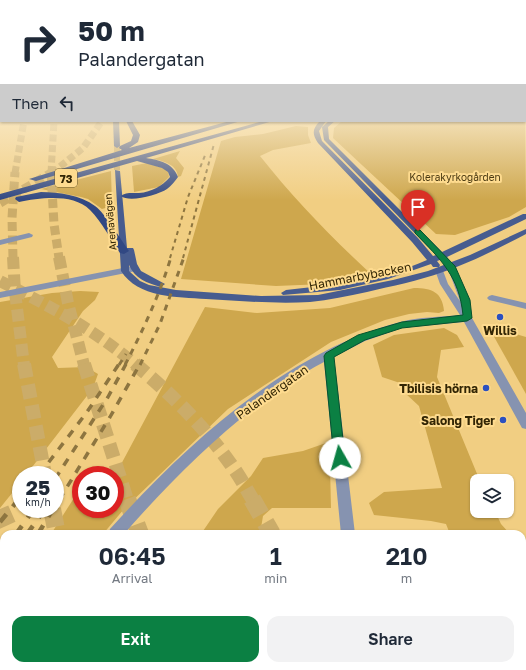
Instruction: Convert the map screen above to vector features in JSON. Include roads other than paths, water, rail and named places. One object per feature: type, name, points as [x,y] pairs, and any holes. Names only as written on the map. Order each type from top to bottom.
[{"type":"highway","points":[[94,160],[133,143],[136,137]]},
{"type":"highway","points":[[24,182],[94,160],[178,137]]},
{"type":"highway","name":"73","points":[[0,189],[191,137]]},
{"type":"highway","name":"73","points":[[0,197],[213,137]]},
{"type":"highway","points":[[125,196],[155,192],[169,185],[174,177],[172,170],[167,166],[148,160],[133,160]]},
{"type":"highway","points":[[0,204],[41,195],[67,197],[81,201],[94,208],[124,251]]},
{"type":"main road","points":[[118,137],[119,145],[119,137]]},
{"type":"main road","points":[[318,137],[320,142],[434,261],[439,270]]},
{"type":"main road","points":[[326,137],[451,266]]},
{"type":"main road","name":"Arenavägen","points":[[121,170],[125,196],[130,256],[129,270],[124,251],[121,170]]},
{"type":"main road","name":"Hammarbybacken","points":[[526,216],[434,261],[385,277],[340,287],[302,292],[269,294],[168,286],[149,280],[129,270],[128,278],[133,282],[154,289],[180,294],[268,300],[303,299],[344,294],[391,284],[439,270],[451,266],[526,231]]},
{"type":"street","points":[[0,243],[29,235]]},
{"type":"street","points":[[451,266],[466,300],[467,318]]},
{"type":"street","points":[[0,295],[129,270]]},
{"type":"street","points":[[439,270],[444,284],[467,318],[526,424]]},
{"type":"street","points":[[492,298],[526,306]]},
{"type":"street","name":"Palandergatan","points":[[119,530],[145,500],[202,445],[254,402],[303,368],[362,338],[402,325],[467,318]]},
{"type":"street","points":[[329,356],[348,530]]},
{"type":"street","points":[[513,402],[526,408]]},
{"type":"tunnel","points":[[15,173],[21,137]]},
{"type":"tunnel","points":[[51,172],[53,137]]},
{"type":"tunnel","points":[[52,173],[83,148],[91,137]]},
{"type":"tunnel","points":[[117,146],[117,171]]},
{"type":"tunnel","points":[[13,195],[15,172]]},
{"type":"tunnel","points":[[13,195],[51,173]]},
{"type":"tunnel","points":[[51,173],[54,224],[59,258]]},
{"type":"tunnel","points":[[0,203],[13,195]]},
{"type":"tunnel","points":[[13,195],[12,218],[13,258]]},
{"type":"tunnel","points":[[13,257],[15,288]]},
{"type":"tunnel","points":[[59,257],[72,320]]},
{"type":"tunnel","points":[[0,281],[15,288]]},
{"type":"tunnel","points":[[15,288],[72,320]]},
{"type":"tunnel","points":[[15,288],[24,365]]},
{"type":"tunnel","points":[[72,320],[104,340],[136,365]]},
{"type":"tunnel","points":[[72,320],[84,365]]},
{"type":"tunnel","points":[[24,364],[43,466]]},
{"type":"tunnel","points":[[84,364],[127,500]]},
{"type":"tunnel","points":[[135,364],[162,387],[199,424],[235,470],[253,500]]},
{"type":"tunnel","points":[[127,499],[139,530]]},
{"type":"tunnel","points":[[252,499],[270,530]]},
{"type":"tunnel","points":[[0,509],[9,530]]},
{"type":"tunnel","points":[[54,518],[56,530]]},
{"type":"railway","points":[[183,258],[214,144]]},
{"type":"railway","points":[[170,258],[188,197],[206,153]]},
{"type":"railway","points":[[125,365],[151,312],[171,257]]},
{"type":"railway","points":[[140,365],[160,324],[184,257]]},
{"type":"railway","points":[[119,365],[126,354]]},
{"type":"railway","points":[[46,466],[87,412],[119,364]]},
{"type":"railway","points":[[63,466],[108,397],[126,364]]},
{"type":"railway","points":[[64,492],[110,417],[140,364]]},
{"type":"railway","points":[[0,522],[12,507]]},
{"type":"railway","points":[[19,530],[28,518]]},
{"type":"railway","points":[[30,530],[39,518]]},
{"type":"railway","points":[[40,530],[48,518]]},
{"type":"place","name":"Willis","points":[[500,317]]},
{"type":"place","name":"Tbilisis hörna","points":[[486,388]]},
{"type":"place","name":"Salong Tiger","points":[[503,420]]},
{"type":"park label","name":"Kolerakyrkogården","points":[[455,177]]}]
